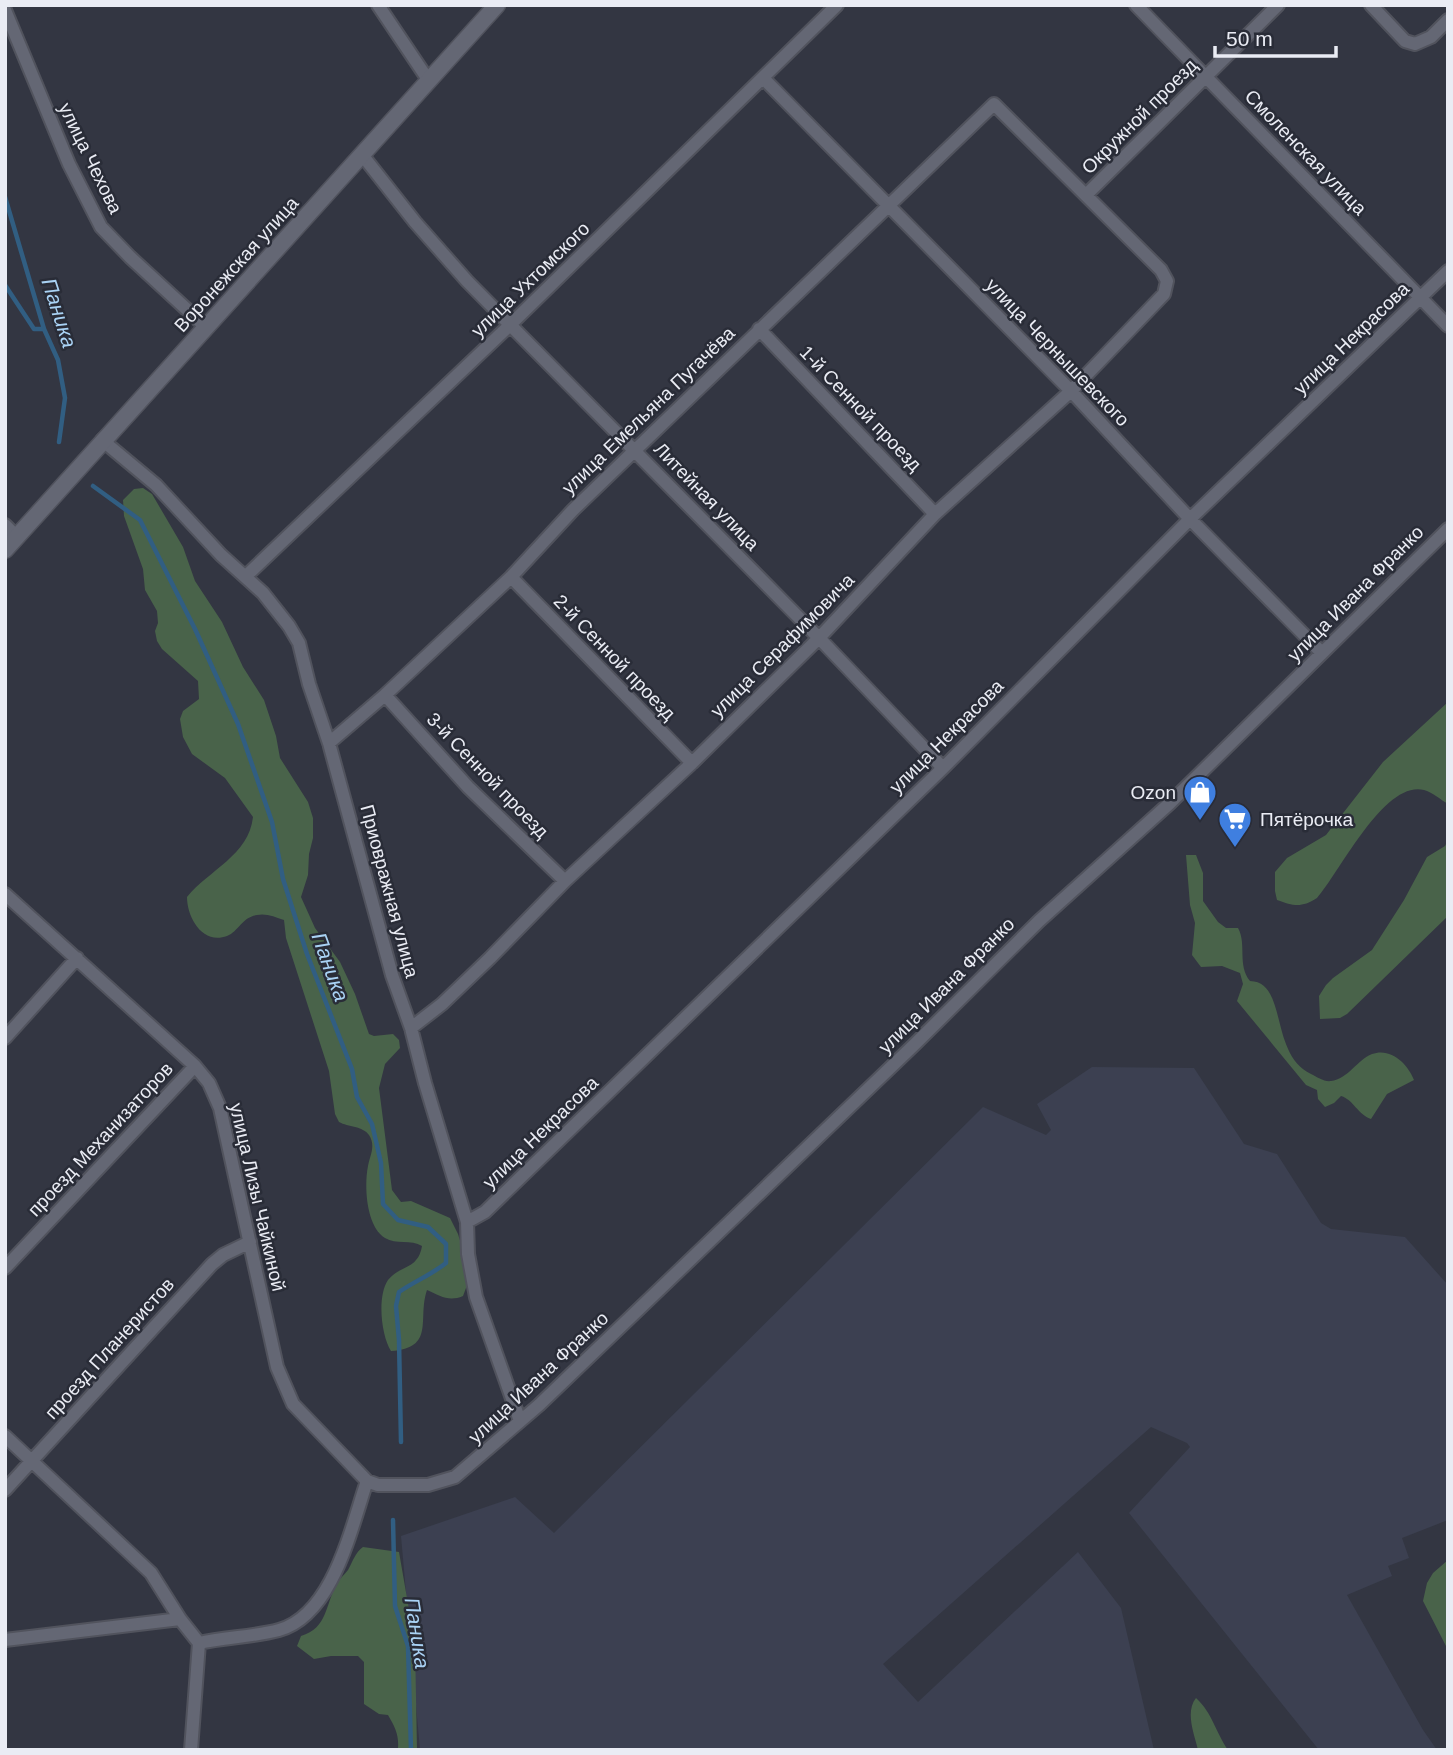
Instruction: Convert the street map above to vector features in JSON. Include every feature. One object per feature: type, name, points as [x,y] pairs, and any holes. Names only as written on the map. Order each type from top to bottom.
[{"type":"street","points":[[378,5],[429,80]]},
{"type":"street","name":"Воронежская улица","points":[[5,550],[11,531],[102,440],[207,328],[497,5]]},
{"type":"street","name":"улица Ухтомского","points":[[246,576],[511,324],[837,5]]},
{"type":"street","name":"Смоленская улица","points":[[1136,5],[1448,326]]},
{"type":"street","name":"Окружной проезд","points":[[1086,195],[1278,5]]},
{"type":"street","points":[[1371,5],[1405,41],[1415,44],[1431,37],[1448,20]]},
{"type":"street","name":"улица Чехова","points":[[5,10],[69,164],[101,227],[207,328]]},
{"type":"street","name":"улица Чернышевского","points":[[764,79],[1071,391],[1190,519],[1322,653]]},
{"type":"street","name":"улица Емельяна Пугачёва","points":[[329,743],[385,695],[511,577],[573,510],[994,104],[1086,195]]},
{"type":"street","name":"Литейная улица","points":[[363,156],[415,222],[467,281],[820,638],[943,768]]},
{"type":"street","name":"улица Серафимовича","points":[[411,1028],[442,1004],[491,958],[565,881],[820,638],[935,514],[1071,391],[1164,294],[1167,281],[1161,270],[1086,195]]},
{"type":"street","name":"улица Некрасова","points":[[467,1222],[485,1212],[943,768],[1190,519],[1448,271]]},
{"type":"street","name":"1-й Сенной проезд","points":[[759,329],[935,514]]},
{"type":"street","name":"Приовражная улица","points":[[102,440],[156,485],[221,555],[246,576],[280,612],[299,643],[392,975],[411,1028],[467,1222],[468,1254],[476,1297],[520,1421]]},
{"type":"street","name":"улица Ивана Франко","points":[[367,1481],[378,1485],[428,1485],[455,1477],[469,1466],[520,1421],[915,1044],[1039,920],[1170,803],[1448,529]]},
{"type":"street","name":"2-й Сенной проезд","points":[[511,577],[692,762]]},
{"type":"street","name":"3-й Сенной проезд","points":[[385,695],[468,787],[565,881]]},
{"type":"street","name":"улица Лизы Чайкиной","points":[[5,894],[195,1066],[209,1083],[220,1108],[277,1367],[293,1404],[367,1481]]},
{"type":"street","points":[[5,1038],[77,958]]},
{"type":"street","name":"проезд Механизаторов","points":[[5,1268],[195,1066]]},
{"type":"street","name":"проезд Планеристов","points":[[5,1490],[212,1264],[223,1255],[250,1242]]},
{"type":"street","points":[[5,1436],[151,1573],[199,1643],[191,1750]]},
{"type":"street","points":[[199,1643],[282,1629],[307,1616],[323,1595],[338,1565],[367,1481]]},
{"type":"street","points":[[5,1640],[180,1619]]},
{"type":"shaded area","points":[[1092,1067],[1194,1068],[1244,1144],[1277,1154],[1321,1223],[1331,1229],[1405,1237],[1448,1285],[1448,1520],[1402,1538],[1409,1558],[1388,1566],[1392,1576],[1347,1595],[1437,1750],[1319,1750],[1129,1513],[1190,1447],[1187,1443],[1151,1427],[883,1664],[918,1702],[1078,1552],[1121,1608],[1154,1750],[420,1750],[401,1536],[515,1497],[554,1533],[983,1107],[1046,1135],[1051,1130],[1037,1104]]},
{"type":"green space","points":[[143,488],[152,494],[183,547],[195,581],[222,622],[243,667],[264,700],[280,758],[308,802],[313,818],[313,838],[308,875],[301,897],[315,928],[340,962],[369,1034],[393,1034],[399,1040],[400,1048],[385,1064],[379,1088],[392,1190],[401,1202],[411,1201],[450,1218],[466,1260],[466,1288],[463,1296],[449,1298],[427,1290],[420,1338],[405,1349],[391,1351],[385,1335],[382,1296],[388,1280],[417,1259],[422,1246],[385,1238],[370,1215],[367,1174],[371,1139],[363,1130],[339,1122],[335,1114],[329,1071],[286,938],[284,920],[264,915],[252,916],[231,934],[218,938],[203,933],[190,913],[187,897],[236,852],[250,830],[253,817],[225,778],[192,754],[183,737],[180,719],[183,711],[199,699],[198,681],[162,649],[157,641],[157,611],[145,590],[143,569],[124,516],[123,500],[134,489]]},
{"type":"green space","points":[[1448,702],[1448,804],[1424,790],[1409,791],[1394,799],[1364,830],[1317,898],[1297,905],[1277,900],[1275,872],[1287,858],[1326,835],[1383,762]]},
{"type":"green space","points":[[1448,840],[1448,916],[1347,1014],[1340,1018],[1320,1019],[1319,996],[1326,985],[1372,950],[1427,857],[1445,846]]},
{"type":"green space","points":[[1186,855],[1196,855],[1203,873],[1203,901],[1218,922],[1226,928],[1238,928],[1246,975],[1250,981],[1262,984],[1270,993],[1283,1036],[1298,1064],[1311,1074],[1328,1081],[1337,1080],[1367,1057],[1379,1052],[1398,1058],[1408,1068],[1414,1080],[1387,1094],[1371,1119],[1341,1096],[1325,1107],[1318,1099],[1317,1090],[1306,1085],[1237,1001],[1243,984],[1240,973],[1222,966],[1201,967],[1192,955],[1195,923],[1190,905]]},
{"type":"green space","points":[[363,1547],[399,1552],[415,1644],[417,1750],[394,1750],[398,1748],[398,1739],[388,1715],[379,1714],[364,1704],[364,1662],[358,1656],[314,1659],[297,1646],[301,1636],[321,1622],[337,1583]]},
{"type":"green space","points":[[1448,1560],[1448,1650],[1423,1601],[1427,1583],[1433,1573]]},
{"type":"green space","points":[[1196,1698],[1206,1710],[1228,1750],[1198,1750],[1191,1716]]},
{"type":"waterway","name":"Паника","points":[[5,197],[44,329],[58,360],[65,398],[59,442]]},
{"type":"waterway","points":[[5,285],[34,329],[44,329]]},
{"type":"waterway","name":"Паника","points":[[93,486],[140,520],[195,629],[238,724],[272,822],[283,879],[307,954],[352,1069],[357,1097],[372,1124],[381,1163],[383,1204],[398,1220],[428,1227],[446,1244],[446,1263],[399,1292],[396,1306],[401,1442]]},
{"type":"waterway","name":"Паника","points":[[393,1520],[395,1606],[408,1646],[411,1750]]},
{"type":"place","name":"Ozon","points":[[1200,822]]},
{"type":"place","name":"Пятёрочка","points":[[1235,849]]}]
